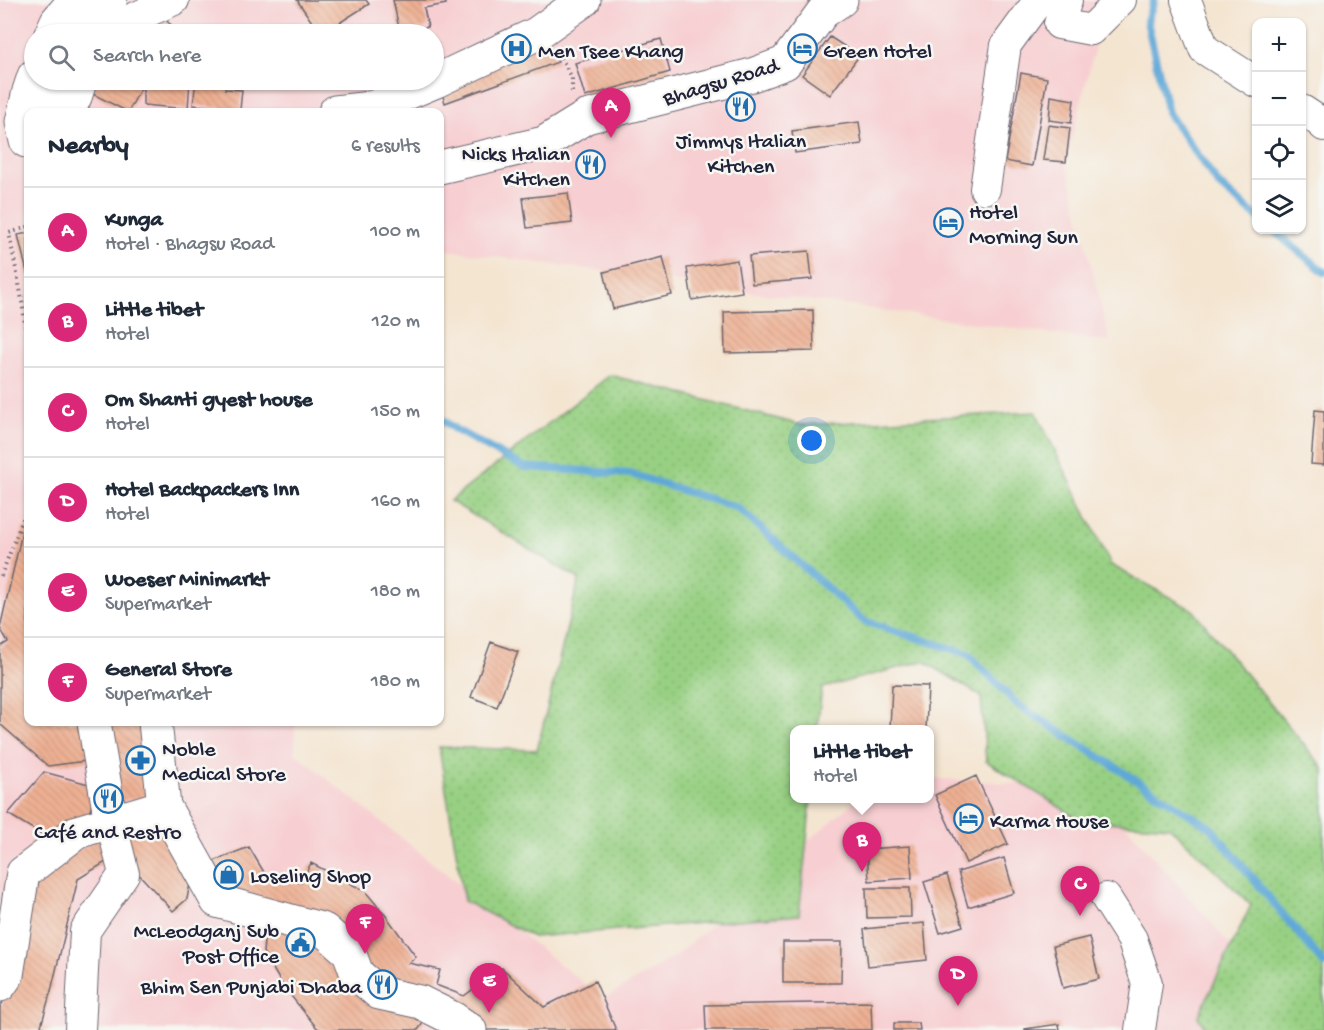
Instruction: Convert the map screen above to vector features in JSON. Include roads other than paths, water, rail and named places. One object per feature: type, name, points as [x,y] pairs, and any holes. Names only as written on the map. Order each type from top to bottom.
[{"type":"street","points":[[56,24],[75,0]]},
{"type":"street","points":[[87,24],[112,0]]},
{"type":"street","points":[[123,24],[174,0]]},
{"type":"street","points":[[444,77],[537,34],[584,0]]},
{"type":"street","name":"Bhagsu Road","points":[[444,166],[544,143],[586,117],[752,75],[785,63],[823,12],[841,0]]},
{"type":"street","points":[[985,189],[1006,45],[1039,0]]},
{"type":"street","points":[[1066,0],[1059,24],[1091,30],[1121,0]]},
{"type":"street","points":[[1186,0],[1204,49],[1252,79]]},
{"type":"street","points":[[25,108],[28,90]]},
{"type":"street","points":[[44,108],[48,90]]},
{"type":"street","points":[[72,108],[78,90]]},
{"type":"street","points":[[371,108],[414,90]]},
{"type":"street","points":[[24,112],[22,122],[24,130]]},
{"type":"street","points":[[1306,113],[1324,126]]},
{"type":"street","points":[[80,1030],[85,931],[124,874],[111,822],[95,726]]},
{"type":"street","points":[[155,726],[164,806],[217,901],[324,930],[349,952],[357,974],[379,993],[420,1002],[470,1030]]},
{"type":"street","points":[[0,985],[7,975],[23,873],[76,832],[164,806]]},
{"type":"street","points":[[1106,898],[1131,939],[1147,983],[1140,1030]]},
{"type":"waterway","points":[[1154,0],[1147,21],[1168,113],[1219,185],[1252,213]]},
{"type":"waterway","points":[[1278,234],[1324,272]]},
{"type":"waterway","points":[[444,421],[456,430],[524,467],[631,474],[738,508],[864,621],[968,654],[1018,705],[1211,828],[1324,964]]},
{"type":"place","name":"Men Tsee Khang","points":[[517,49]]},
{"type":"place","name":"Green Hotel","points":[[802,49]]},
{"type":"place","name":"Jimmys Italian Kitchen","points":[[741,107]]},
{"type":"place","name":"Kunga","points":[[611,138]]},
{"type":"place","name":"Nicks Italian Kitchen","points":[[591,165]]},
{"type":"place","name":"Hotel Morning Sun","points":[[948,223]]},
{"type":"place","name":"Noble Medical Store","points":[[141,760]]},
{"type":"place","name":"Café and Restro","points":[[108,798]]},
{"type":"place","name":"Karma House","points":[[969,819]]},
{"type":"place","name":"Little tibet","points":[[862,872]]},
{"type":"place","name":"Loseling Shop","points":[[229,874]]},
{"type":"place","name":"Om Shanti gyest house","points":[[1080,916]]},
{"type":"place","name":"McLeodganj Sub Post Office","points":[[300,942]]},
{"type":"place","name":"General Store","points":[[365,954]]},
{"type":"place","name":"Bhim Sen Punjabi Dhaba","points":[[383,985]]},
{"type":"place","name":"Hotel Backpackers Inn","points":[[958,1006]]},
{"type":"place","name":"Woeser Minimarkt","points":[[489,1013]]}]
